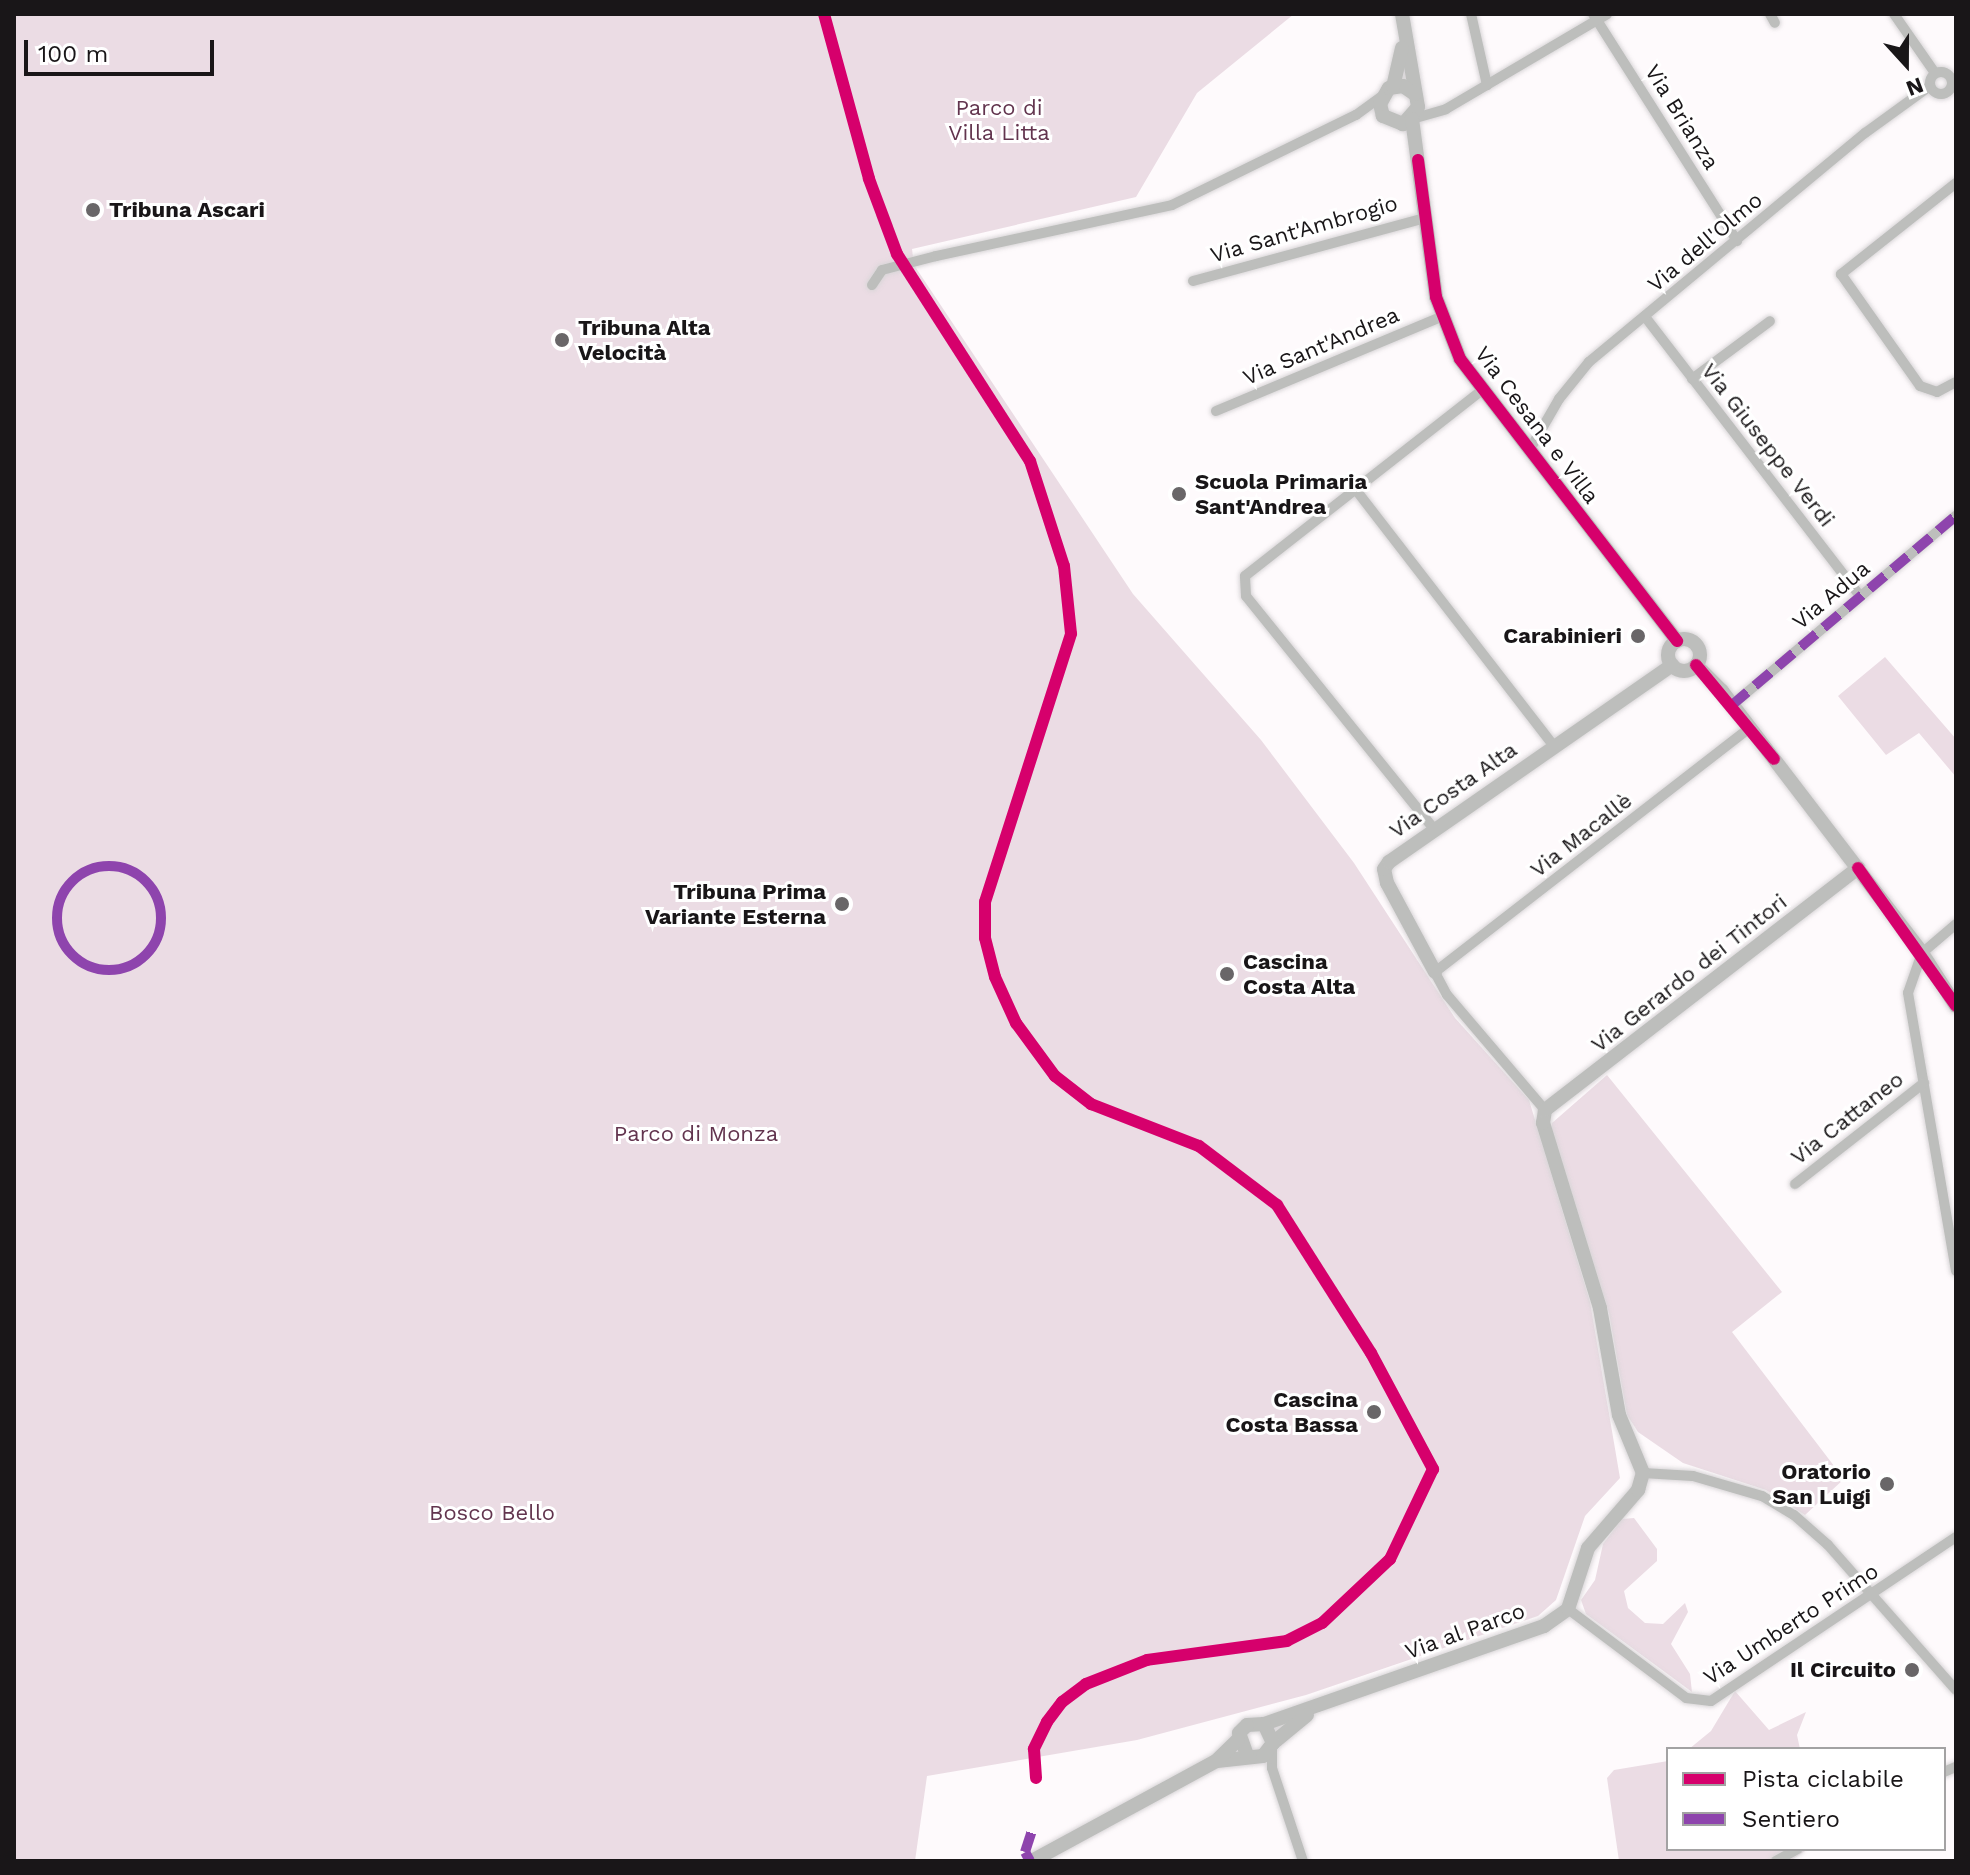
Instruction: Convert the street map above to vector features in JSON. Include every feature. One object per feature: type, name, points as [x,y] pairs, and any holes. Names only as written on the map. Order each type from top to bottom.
[{"type":"street","name":"Via Cesana e Villa","points":[[1402,14],[1415,107],[1425,218],[1441,317],[1481,391],[1677,641]]},
{"type":"street","points":[[1471,14],[1487,85]]},
{"type":"street","points":[[1894,14],[1935,73]]},
{"type":"street","points":[[872,285],[882,270],[1172,205],[1356,115],[1393,87],[1415,107],[1446,109],[1599,16]]},
{"type":"street","name":"Via Brianza","points":[[1599,16],[1737,241]]},
{"type":"street","name":"Via Cesana e Villa","points":[[1393,87],[1404,31]]},
{"type":"street","points":[[1952,70],[1953,94],[1939,94],[1930,86],[1935,73],[1952,70]]},
{"type":"street","name":"Via dell'Olmo","points":[[1529,451],[1572,379],[1865,133],[1930,86]]},
{"type":"street","points":[[1381,97],[1383,116]]},
{"type":"street","points":[[1356,115],[1383,116],[1397,124],[1415,107]]},
{"type":"street","name":"Via Cesana e Villa","points":[[1397,124],[1418,160]]},
{"type":"street","points":[[1956,183],[1841,274],[1920,386],[1937,392],[1956,382]]},
{"type":"street","name":"Via Sant'Ambrogio","points":[[1193,281],[1425,218]]},
{"type":"street","name":"Via Sant'Andrea","points":[[1216,411],[1441,317]]},
{"type":"street","name":"Via Giuseppe Verdi","points":[[1646,318],[1860,596]]},
{"type":"street","points":[[1692,379],[1770,321]]},
{"type":"street","points":[[1434,829],[1246,596],[1245,576],[1481,391]]},
{"type":"street","points":[[1356,490],[1554,746]]},
{"type":"street","name":"Via Adua","points":[[1732,705],[1956,516]]},
{"type":"street","points":[[1696,665],[1681,670],[1672,665],[1669,649],[1677,641],[1696,645],[1696,665],[1732,705],[1858,868],[1922,953],[1956,1006]]},
{"type":"street","name":"Via Costa Alta","points":[[1545,1110],[1447,995],[1384,869],[1434,829],[1672,665]]},
{"type":"street","name":"Via Macallè","points":[[1435,972],[1750,728]]},
{"type":"street","name":"Via Gerardo dei Tintori","points":[[1545,1110],[1858,868]]},
{"type":"street","points":[[1956,924],[1922,953],[1908,993],[1956,1271]]},
{"type":"street","name":"Via Cattaneo","points":[[1795,1184],[1924,1083]]},
{"type":"street","points":[[1545,1110],[1543,1123],[1600,1308],[1619,1415],[1643,1473],[1638,1490],[1588,1548],[1568,1609]]},
{"type":"street","points":[[1643,1473],[1693,1476],[1762,1496],[1828,1545],[1956,1690]]},
{"type":"street","name":"Via Umberto Primo","points":[[1568,1609],[1697,1703],[1711,1701],[1874,1596],[1956,1537]]},
{"type":"street","name":"Via al Parco","points":[[1238,1740],[1247,1725],[1264,1724],[1314,1710],[1544,1626],[1568,1609]]},
{"type":"street","name":"Via al Parco","points":[[1251,1756],[1272,1745],[1314,1710]]},
{"type":"street","points":[[1264,1724],[1272,1745],[1272,1768],[1303,1861]]},
{"type":"street","points":[[1032,1861],[1216,1761],[1238,1740],[1251,1756],[1272,1768]]},
{"type":"street","points":[[1216,1761],[1251,1756]]},
{"type":"street","points":[[1776,1861],[1794,1851]]},
{"type":"green space","name":"Parco di Monza","points":[[14,14],[1294,14],[1197,93],[1136,197],[912,249],[914,265],[1133,594],[1261,740],[1354,863],[1455,1018],[1529,1100],[1590,1302],[1620,1478],[1585,1516],[1556,1600],[1538,1616],[1306,1695],[1137,1740],[927,1776],[915,1861],[14,1861]]},
{"type":"green space","points":[[1885,657],[1956,739],[1956,777],[1919,733],[1886,755],[1838,696]]},
{"type":"green space","points":[[1607,1075],[1782,1292],[1732,1332],[1844,1479],[1805,1515],[1766,1490],[1683,1463],[1638,1432],[1627,1415],[1609,1313],[1551,1130],[1552,1123]]},
{"type":"green space","points":[[1634,1518],[1657,1549],[1657,1561],[1624,1591],[1628,1608],[1645,1623],[1663,1624],[1685,1603],[1688,1612],[1671,1644],[1690,1674],[1692,1692],[1586,1614],[1581,1600],[1595,1580],[1603,1544],[1622,1519]]},
{"type":"green space","points":[[1735,1691],[1769,1730],[1806,1712],[1797,1735],[1800,1747],[1691,1747],[1711,1731]]},
{"type":"green space","points":[[1666,1761],[1666,1851],[1805,1851],[1790,1861],[1619,1861],[1607,1778],[1614,1770]]},
{"type":"marked path","points":[[1732,705],[1956,516]]},
{"type":"marked path","points":[[109,866],[129,870],[146,881],[157,898],[161,918],[157,938],[146,955],[129,966],[109,970],[89,966],[72,955],[61,938],[57,918],[61,898],[72,881],[89,870],[109,866]]},
{"type":"marked path","points":[[1030,1861],[1025,1852],[1033,1828]]},
{"type":"cycle path","points":[[824,14],[869,179],[897,254],[1030,461],[1064,566],[1071,634],[985,902],[985,938],[995,977],[1016,1023],[1055,1076],[1091,1104],[1199,1146],[1277,1205],[1371,1353],[1433,1469],[1390,1559],[1322,1623],[1287,1641],[1147,1660],[1086,1684],[1062,1702],[1047,1722],[1034,1749],[1036,1778]]},
{"type":"cycle path","points":[[1418,160],[1436,297],[1460,359],[1677,641]]},
{"type":"cycle path","points":[[1696,665],[1774,759]]},
{"type":"cycle path","points":[[1858,868],[1956,1006]]},
{"type":"place","name":"Tribuna Ascari","points":[[93,210]]},
{"type":"place","name":"Tribuna Alta Velocità","points":[[562,340]]},
{"type":"place","name":"Scuola Primaria Sant'Andrea","points":[[1179,494]]},
{"type":"place","name":"Carabinieri","points":[[1638,636]]},
{"type":"place","name":"Tribuna Prima Variante Esterna","points":[[842,904]]},
{"type":"place","name":"Cascina Costa Alta","points":[[1227,974]]},
{"type":"place","name":"Cascina Costa Bassa","points":[[1374,1412]]},
{"type":"place","name":"Oratorio San Luigi","points":[[1887,1484]]},
{"type":"place","name":"Il Circuito","points":[[1912,1670]]},
{"type":"park label","name":"Parco di Villa Litta","points":[[999,120]]},
{"type":"park label","name":"Bosco Bello","points":[[492,1513]]}]
